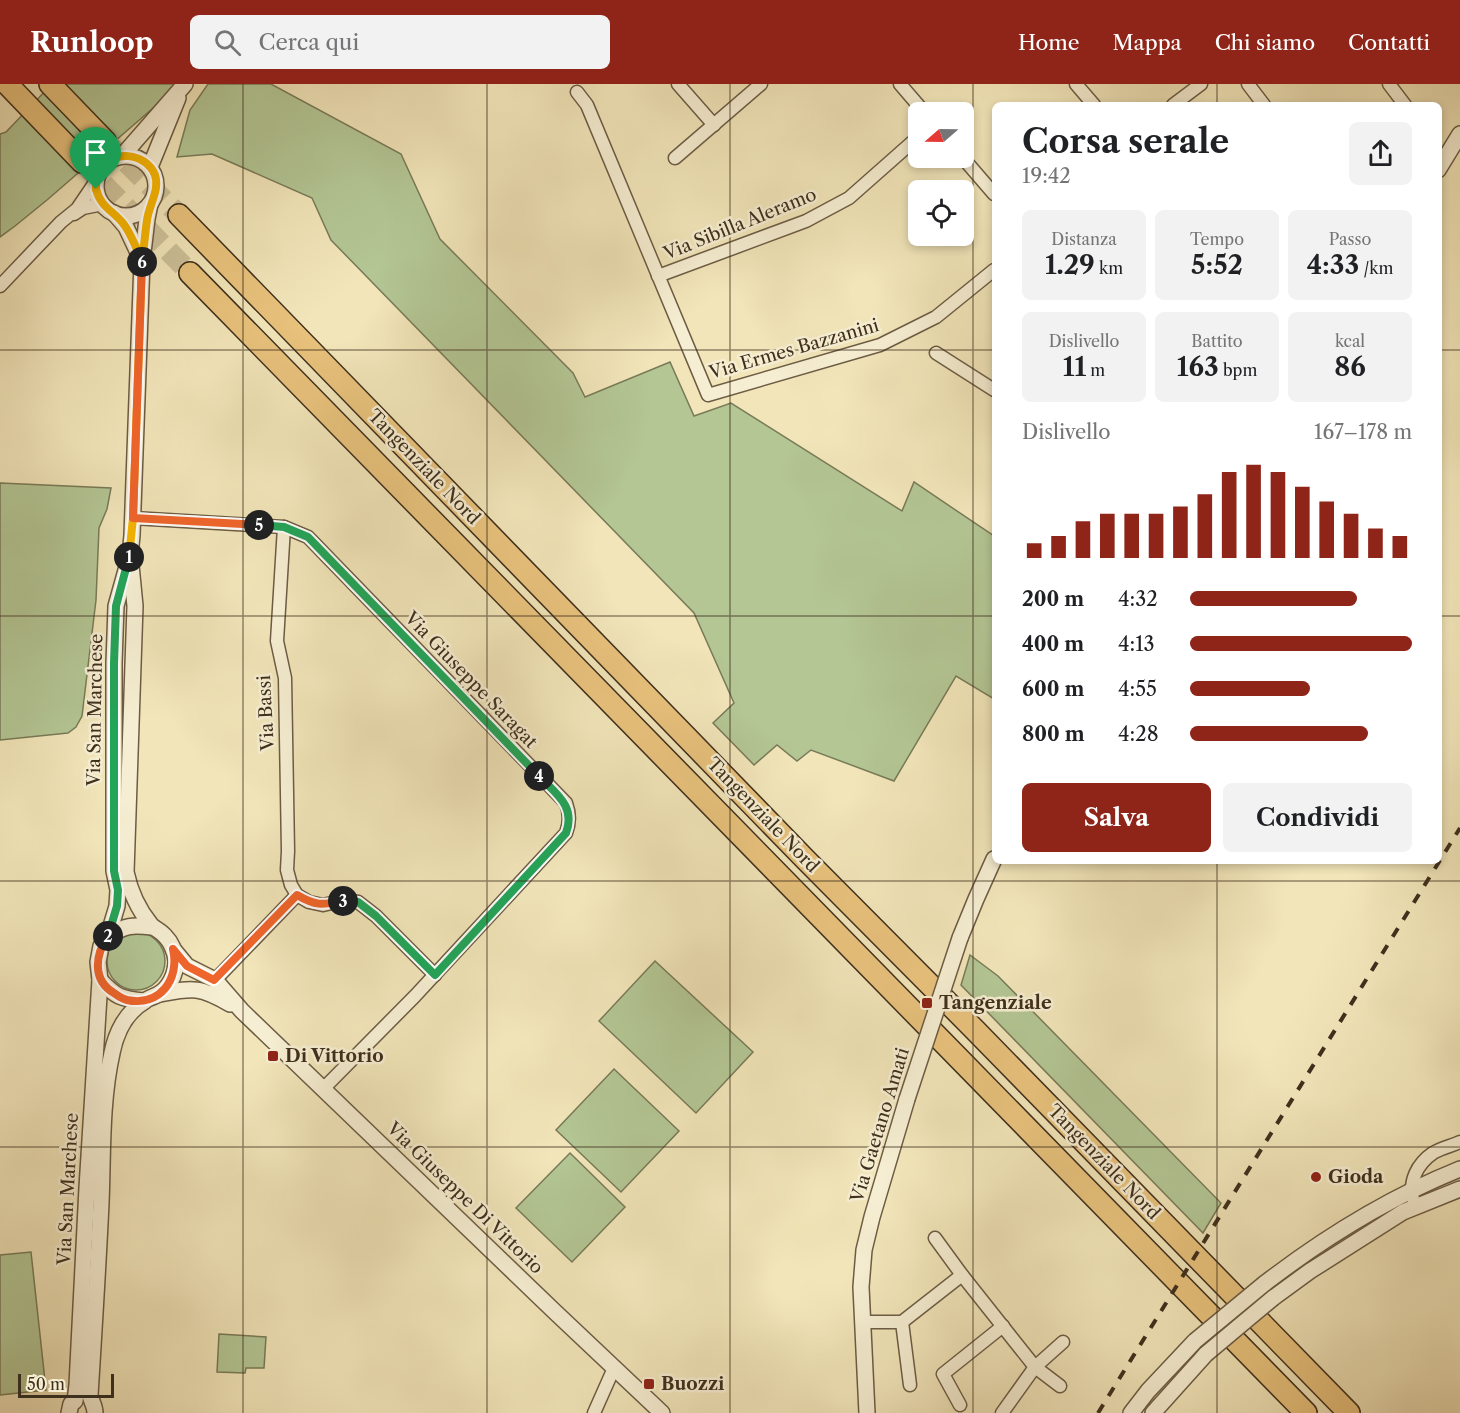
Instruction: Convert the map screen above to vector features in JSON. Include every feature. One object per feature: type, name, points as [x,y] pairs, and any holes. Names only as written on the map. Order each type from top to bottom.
[{"type":"highway","points":[[7,84],[77,157]]},
{"type":"highway","points":[[50,84],[100,136]]},
{"type":"highway","name":"Tangenziale Nord","points":[[179,215],[797,851],[1349,1413]]},
{"type":"highway","name":"Tangenziale Nord","points":[[190,273],[1306,1413]]},
{"type":"street","points":[[678,84],[714,125]]},
{"type":"street","points":[[675,158],[761,84]]},
{"type":"street","points":[[900,84],[915,102]]},
{"type":"street","points":[[1076,84],[1091,102]]},
{"type":"street","points":[[1177,102],[1201,84]]},
{"type":"street","points":[[1248,84],[1262,102]]},
{"type":"street","points":[[1389,84],[1403,102]]},
{"type":"street","points":[[123,155],[183,86]]},
{"type":"street","points":[[150,167],[183,86]]},
{"type":"street","points":[[577,92],[588,105],[658,276]]},
{"type":"street","points":[[1442,158],[1460,134]]},
{"type":"street","name":"Via Sibilla Aleramo","points":[[658,276],[806,221],[849,198],[908,146]]},
{"type":"street","points":[[61,222],[83,208],[108,209],[124,216],[143,211],[155,195],[156,185],[155,175],[142,160],[123,155],[105,163],[99,171],[96,189],[98,197],[108,209]]},
{"type":"street","points":[[972,168],[992,192]]},
{"type":"street","points":[[0,286],[61,222],[77,209],[96,181]]},
{"type":"street","name":"Via San Marchese","points":[[150,204],[142,261],[130,556],[135,606],[126,872],[130,889],[138,906],[152,927],[165,935],[173,949]]},
{"type":"street","name":"Via San Marchese","points":[[108,209],[126,227],[142,261]]},
{"type":"street","name":"Via Ermes Bazzanini","points":[[658,276],[708,396],[880,345],[936,318],[992,272]]},
{"type":"street","points":[[936,353],[992,389]]},
{"type":"street","name":"Via Giuseppe Saragat","points":[[133,518],[284,527],[308,537],[566,803],[569,825],[566,833],[435,975],[323,1089]]},
{"type":"street","name":"Via Bassi","points":[[284,527],[277,641],[285,678],[287,870],[291,885],[297,895]]},
{"type":"street","name":"Via San Marchese","points":[[72,1407],[77,1385],[100,980],[98,963],[101,946],[108,936],[117,906],[118,890],[114,871],[116,606],[130,556]]},
{"type":"street","name":"Via Gaetano Amati","points":[[867,1413],[862,1277],[869,1227],[907,1099],[960,938],[992,863]]},
{"type":"street","points":[[214,980],[297,895],[309,902],[322,905],[345,900],[358,902],[376,916],[435,975]]},
{"type":"street","points":[[108,936],[133,925],[152,927]]},
{"type":"street","points":[[159,994],[169,985],[174,973],[176,960],[173,949]]},
{"type":"street","name":"Via Giuseppe Di Vittorio","points":[[173,949],[187,966],[214,980],[242,1011],[662,1413]]},
{"type":"street","points":[[100,980],[111,992],[126,1000],[144,1001]]},
{"type":"street","name":"Via Giuseppe Di Vittorio","points":[[159,994],[184,989],[200,990],[213,994],[242,1011]]},
{"type":"street","name":"Via San Marchese","points":[[93,1408],[90,1395],[107,1075],[117,1032],[144,1001],[159,994]]},
{"type":"street","points":[[1415,1207],[1411,1182],[1422,1164],[1436,1152],[1460,1142]]},
{"type":"street","points":[[1131,1413],[1148,1390],[1195,1341],[1290,1264],[1337,1231],[1389,1201],[1460,1169]]},
{"type":"street","points":[[1153,1413],[1206,1354],[1273,1298],[1310,1271],[1403,1212],[1460,1189]]},
{"type":"street","points":[[935,1238],[1035,1366],[1060,1386]]},
{"type":"street","points":[[863,1322],[902,1322],[962,1275]]},
{"type":"street","points":[[902,1322],[910,1385]]},
{"type":"street","points":[[960,1405],[943,1374],[1003,1326]]},
{"type":"street","points":[[1002,1413],[1035,1366],[1063,1342]]},
{"type":"street","points":[[594,1413],[614,1368]]},
{"type":"street","points":[[72,1407],[80,1399],[86,1399],[93,1408]]},
{"type":"green space","points":[[52,84],[177,84],[175,89],[47,200],[0,237],[0,134],[6,132]]},
{"type":"green space","points":[[208,84],[271,84],[401,154],[440,239],[573,373],[585,397],[670,362],[694,416],[731,403],[902,511],[914,482],[992,535],[992,698],[956,676],[894,781],[811,750],[797,761],[777,745],[754,765],[713,723],[734,703],[694,613],[331,240],[312,198],[212,154],[177,157],[190,110]]},
{"type":"green space","points":[[0,483],[111,488],[107,509],[99,528],[96,600],[82,716],[76,727],[68,733],[0,740]]},
{"type":"green space","points":[[130,932],[142,932],[157,940],[165,955],[165,967],[157,982],[142,990],[130,990],[115,982],[107,967],[107,955],[115,940]]},
{"type":"green space","points":[[970,955],[998,976],[1221,1203],[1203,1233],[961,985]]},
{"type":"green space","points":[[655,961],[753,1052],[696,1113],[599,1021]]},
{"type":"green space","points":[[614,1069],[679,1131],[621,1192],[556,1130]]},
{"type":"green space","points":[[570,1153],[625,1207],[572,1262],[516,1208]]},
{"type":"green space","points":[[31,1252],[46,1390],[0,1395],[0,1255]]},
{"type":"green space","points":[[219,1334],[266,1337],[264,1368],[246,1368],[245,1373],[217,1372]]},
{"type":"tunnel","points":[[105,141],[179,215]]},
{"type":"tunnel","points":[[82,162],[190,273]]},
{"type":"railway","points":[[1442,857],[1460,828]]},
{"type":"railway","points":[[1098,1413],[1438,864]]},
{"type":"place","name":"Tangenziale","points":[[927,1003]]},
{"type":"place","name":"Di Vittorio","points":[[273,1056]]},
{"type":"place","name":"Gioda","points":[[1316,1177]]},
{"type":"place","name":"Buozzi","points":[[649,1384]]},
{"type":"route","points":[[96,189],[99,171],[105,163],[123,155],[142,160],[155,175],[155,195],[150,204],[147,219],[142,261],[133,518],[284,527],[308,537],[566,803],[569,825],[566,833],[435,975],[376,916],[358,902],[345,900],[322,905],[309,902],[297,895],[214,980],[187,966],[173,949],[176,960],[169,985],[159,994],[144,1001],[126,1000],[111,992],[100,980],[98,963],[101,946],[114,920],[118,890],[114,871],[116,606],[130,556],[132,535],[142,261],[126,227],[103,204],[96,189]]}]
